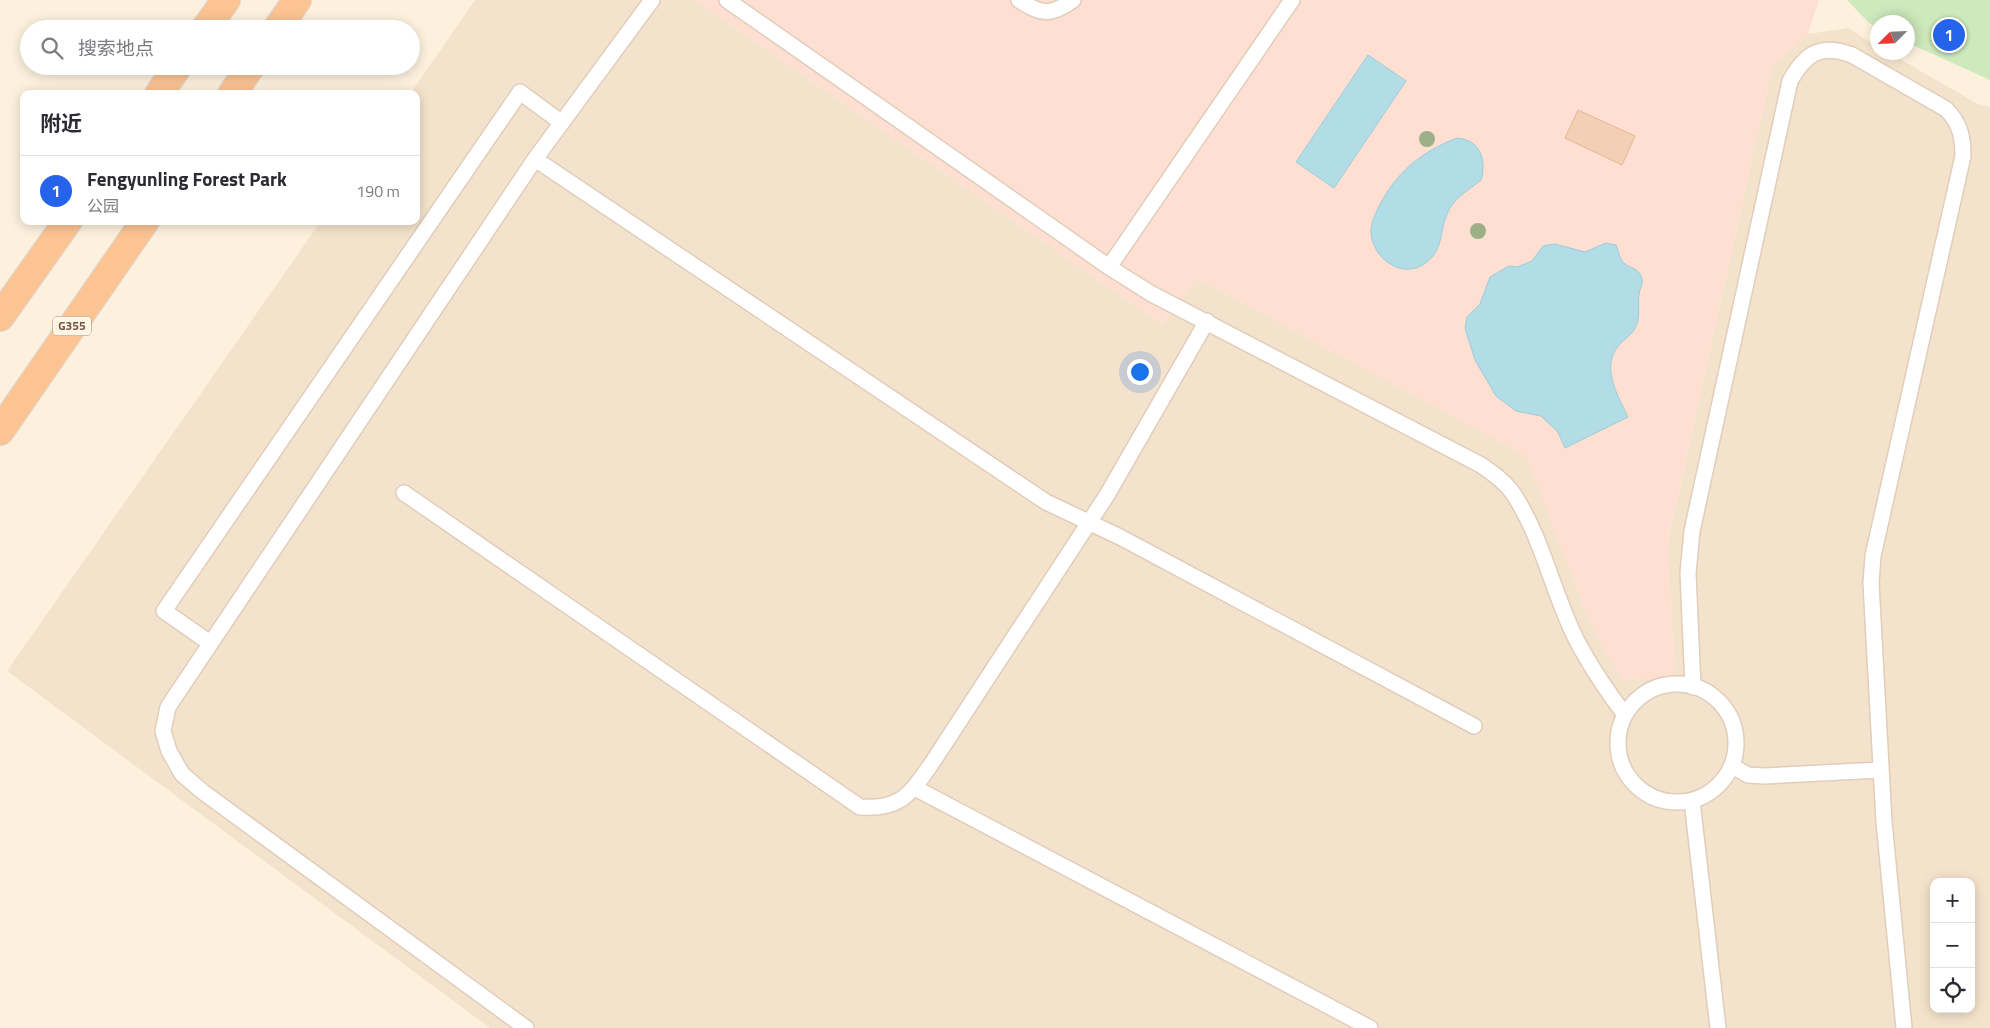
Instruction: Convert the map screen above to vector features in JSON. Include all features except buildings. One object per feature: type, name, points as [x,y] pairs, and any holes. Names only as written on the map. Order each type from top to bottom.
[{"type":"highway","points":[[212,20],[226,0]]},
{"type":"highway","points":[[283,20],[297,0]]},
{"type":"highway","points":[[162,90],[172,75]]},
{"type":"highway","points":[[235,90],[245,75]]},
{"type":"highway","points":[[0,317],[65,225]]},
{"type":"highway","name":"G355","points":[[0,431],[142,225]]},
{"type":"lane","points":[[727,0],[1109,267],[1150,293],[1481,465],[1498,476],[1516,497],[1529,523],[1575,638],[1625,716]]},
{"type":"lane","points":[[1019,0],[1033,10],[1048,13],[1061,9],[1073,0]]},
{"type":"lane","points":[[1109,267],[1292,0]]},
{"type":"lane","points":[[526,1028],[182,774],[170,751],[163,731],[168,707],[210,643],[535,159],[650,1]]},
{"type":"lane","points":[[1693,687],[1688,573],[1692,531],[1790,81],[1799,64],[1812,54],[1838,50],[1852,55],[1946,109],[1956,119],[1963,144],[1963,156],[1873,556],[1871,582],[1880,770],[1904,1028]]},
{"type":"lane","points":[[210,643],[164,611],[520,92],[562,123]]},
{"type":"lane","points":[[535,159],[1046,502],[1088,522],[1474,726]]},
{"type":"lane","points":[[404,492],[860,807],[880,809],[899,801],[915,788],[1088,522],[1207,321]]},
{"type":"lane","points":[[1681,684],[1693,687],[1700,688],[1716,698],[1728,713],[1735,730],[1736,748],[1732,766],[1723,782],[1709,794],[1692,801],[1674,803],[1656,799],[1640,790],[1628,776],[1620,759],[1618,740],[1625,716],[1631,706],[1645,693],[1662,686],[1681,684]]},
{"type":"lane","points":[[1732,766],[1748,775],[1764,776],[1880,770]]},
{"type":"lane","points":[[915,788],[1370,1028]]},
{"type":"lane","points":[[1692,801],[1718,1028]]},
{"type":"shaded area","points":[[475,0],[695,0],[1162,324],[1197,278],[1527,456],[1587,615],[1622,680],[1675,676],[1667,545],[1772,67],[1808,34],[1848,28],[1870,42],[1870,60],[1901,60],[1978,104],[1990,107],[1990,1028],[490,1028],[7,671],[318,225],[420,225],[420,90],[413,90]]},
{"type":"shaded area","points":[[695,0],[1819,0],[1808,34],[1772,67],[1667,544],[1675,677],[1622,680],[1587,615],[1526,456],[1197,278],[1162,324]]},
{"type":"green space","points":[[1847,0],[1990,0],[1990,80],[1915,46],[1915,15],[1870,15],[1869,23]]},
{"type":"water","points":[[1368,55],[1406,81],[1334,188],[1296,162]]},
{"type":"water","points":[[1457,138],[1471,142],[1480,152],[1483,165],[1481,180],[1453,203],[1447,214],[1438,247],[1430,259],[1415,268],[1406,269],[1388,263],[1376,249],[1371,231],[1373,219],[1383,199],[1398,178],[1414,162],[1434,149]]},
{"type":"water","points":[[1606,243],[1616,245],[1620,258],[1641,275],[1642,281],[1637,323],[1632,333],[1619,345],[1611,363],[1611,372],[1616,391],[1628,417],[1565,448],[1558,432],[1541,416],[1516,411],[1496,396],[1475,360],[1465,328],[1467,317],[1480,304],[1490,277],[1509,266],[1517,267],[1532,261],[1543,246],[1555,244],[1585,252]]},
{"type":"place","name":"Fengyunling Forest Park","points":[[1949,35]]}]
